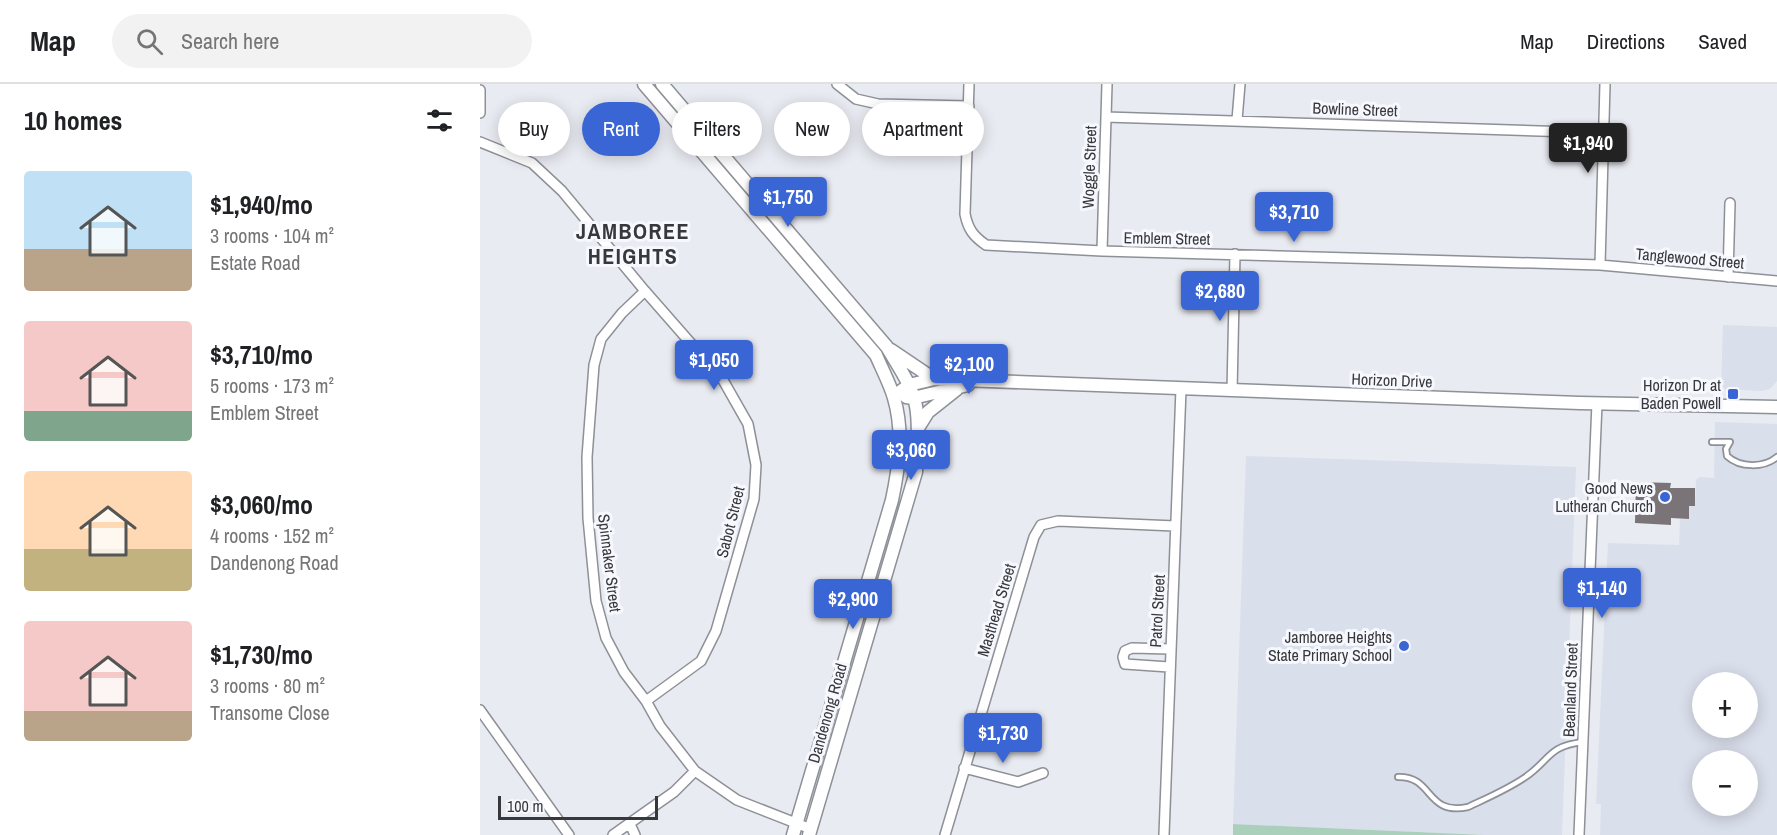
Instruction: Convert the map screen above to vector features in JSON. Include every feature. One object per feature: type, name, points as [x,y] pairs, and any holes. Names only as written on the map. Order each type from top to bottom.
[{"type":"main road","name":"Dandenong Road","points":[[644,84],[876,355],[894,396],[900,445],[892,500],[794,830]]},
{"type":"main road","name":"Dandenong Road","points":[[662,84],[887,347],[909,385],[913,398],[918,428],[916,472],[810,832]]},
{"type":"main road","points":[[887,347],[934,379]]},
{"type":"main road","name":"Horizon Drive","points":[[894,396],[909,385],[934,379],[1232,391],[1777,407]]},
{"type":"main road","name":"Horizon Drive","points":[[894,396],[913,398],[960,386],[1005,382]]},
{"type":"main road","points":[[918,428],[928,412],[960,386]]},
{"type":"street","points":[[837,84],[856,99],[869,102]]},
{"type":"street","points":[[969,84],[969,102]]},
{"type":"street","name":"Woggle Street","points":[[1102,251],[1107,84]]},
{"type":"street","points":[[1237,120],[1240,84]]},
{"type":"street","points":[[1600,265],[1605,84]]},
{"type":"street","points":[[480,90],[480,113]]},
{"type":"street","name":"Bowline Street","points":[[1106,117],[1603,133]]},
{"type":"street","name":"Sabot Street","points":[[480,142],[532,163],[562,191],[723,380],[748,424],[756,465],[754,500],[716,631],[701,661],[646,702]]},
{"type":"street","name":"Emblem Street","points":[[968,156],[966,214],[968,226],[975,238],[986,245],[1102,251],[1600,265]]},
{"type":"street","points":[[1728,277],[1730,203]]},
{"type":"street","points":[[1232,391],[1235,254]]},
{"type":"street","name":"Tanglewood Street","points":[[1600,265],[1777,281]]},
{"type":"street","name":"Spinnaker Street","points":[[645,291],[622,313],[601,339],[594,365],[586,457],[588,518],[596,601],[606,638],[624,672],[660,726],[696,771],[737,800],[794,830],[810,832]]},
{"type":"street","name":"Patrol Street","points":[[1164,835],[1181,389]]},
{"type":"street","name":"Beanland Street","points":[[1579,835],[1597,403]]},
{"type":"street","name":"Masthead Street","points":[[945,835],[1034,537],[1041,525],[1059,521],[1175,526]]},
{"type":"street","points":[[1169,666],[1125,664],[1123,657],[1125,651],[1132,648],[1170,649]]},
{"type":"street","points":[[480,710],[569,835]]},
{"type":"street","points":[[964,768],[1018,782],[1043,773]]},
{"type":"street","points":[[615,835],[674,792],[696,771]]},
{"type":"street","points":[[630,824],[635,835]]},
{"type":"lane","points":[[1712,442],[1730,442],[1726,449],[1727,456],[1734,463],[1766,465],[1777,457]]},
{"type":"lane","points":[[1398,777],[1406,776],[1420,782],[1441,806],[1461,809],[1519,782],[1530,775],[1561,746],[1583,742]]},
{"type":"shaded area","points":[[1723,325],[1777,327],[1777,381],[1770,389],[1762,391],[1721,389]]},
{"type":"shaded area","points":[[1715,422],[1777,424],[1777,835],[1600,835],[1601,804],[1596,804],[1608,543],[1679,545],[1680,519],[1689,519],[1689,506],[1695,506],[1696,480],[1700,477],[1714,478]]},
{"type":"shaded area","name":"Jamboree Heights State Primary School","points":[[1246,456],[1576,467],[1562,835],[1487,835],[1233,824]]},
{"type":"green space","points":[[1233,824],[1486,835],[1233,835]]},
{"type":"building","name":"Good News Lutheran Church","points":[[1636,482],[1671,483],[1670,488],[1695,488],[1695,506],[1689,506],[1689,519],[1671,518],[1671,525],[1635,523]]},
{"type":"place","name":"Horizon Dr at Baden Powell","points":[[1733,394]]},
{"type":"place","name":"Good News Lutheran Church","points":[[1665,497]]},
{"type":"place","name":"Jamboree Heights State Primary School","points":[[1404,646]]},
{"type":"district","name":"JAMBOREE HEIGHTS","points":[[633,244]]}]
